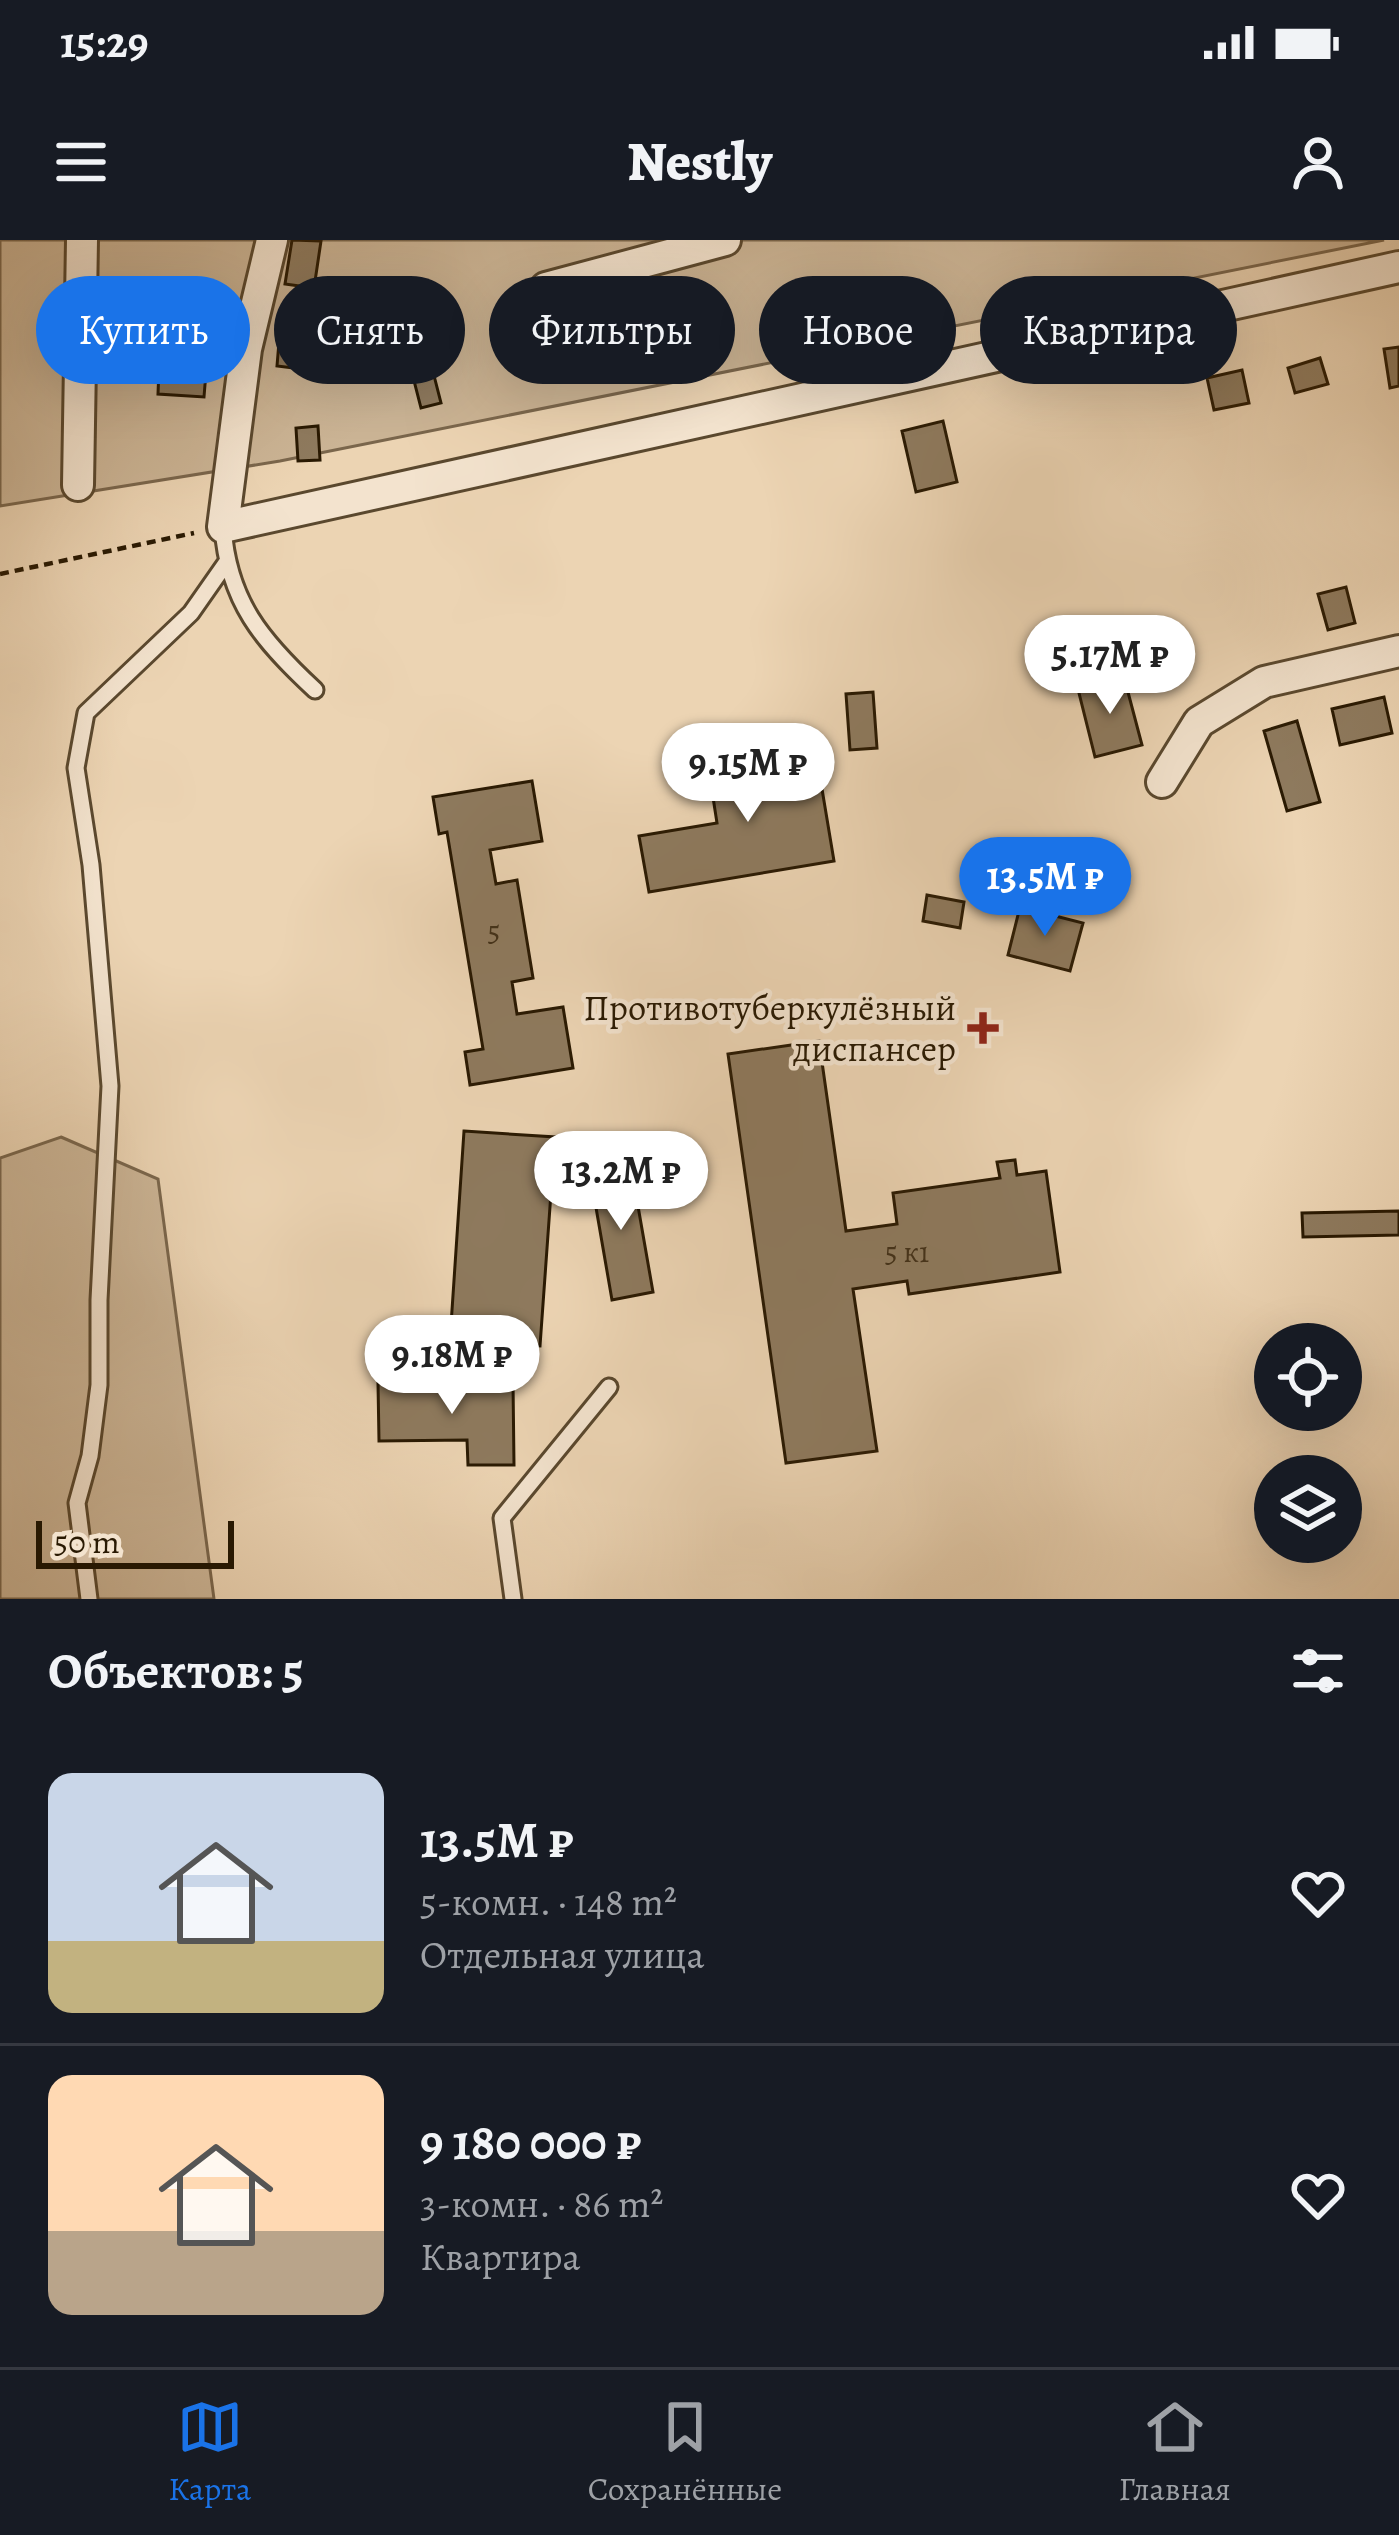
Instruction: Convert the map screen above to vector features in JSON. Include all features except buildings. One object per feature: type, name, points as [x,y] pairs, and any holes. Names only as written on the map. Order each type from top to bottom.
[{"type":"street","points":[[78,485],[82,240]]},
{"type":"street","points":[[272,240],[246,349],[223,526],[1399,267]]},
{"type":"street","points":[[591,276],[725,240]]},
{"type":"street","points":[[1162,782],[1199,722],[1264,682],[1399,651]]},
{"type":"lane","points":[[223,526],[226,563],[244,608],[266,641],[315,690]]},
{"type":"lane","points":[[88,1599],[76,1503],[90,1456],[99,1385],[110,1086],[91,866],[76,768],[86,713],[191,613],[226,563]]},
{"type":"lane","points":[[513,1599],[502,1518],[609,1387]]},
{"type":"path","points":[[0,574],[223,526]]},
{"type":"shaded area","points":[[0,240],[1384,240],[1204,276],[980,276],[980,321],[956,326],[956,276],[759,276],[759,365],[735,370],[735,276],[489,276],[489,384],[665,384],[280,461],[0,506]]},
{"type":"shaded area","points":[[61,1137],[158,1179],[214,1599],[0,1599],[0,1158]]},
{"type":"place","name":"Противотуберкулёзный диспансер","points":[[983,1028]]}]
